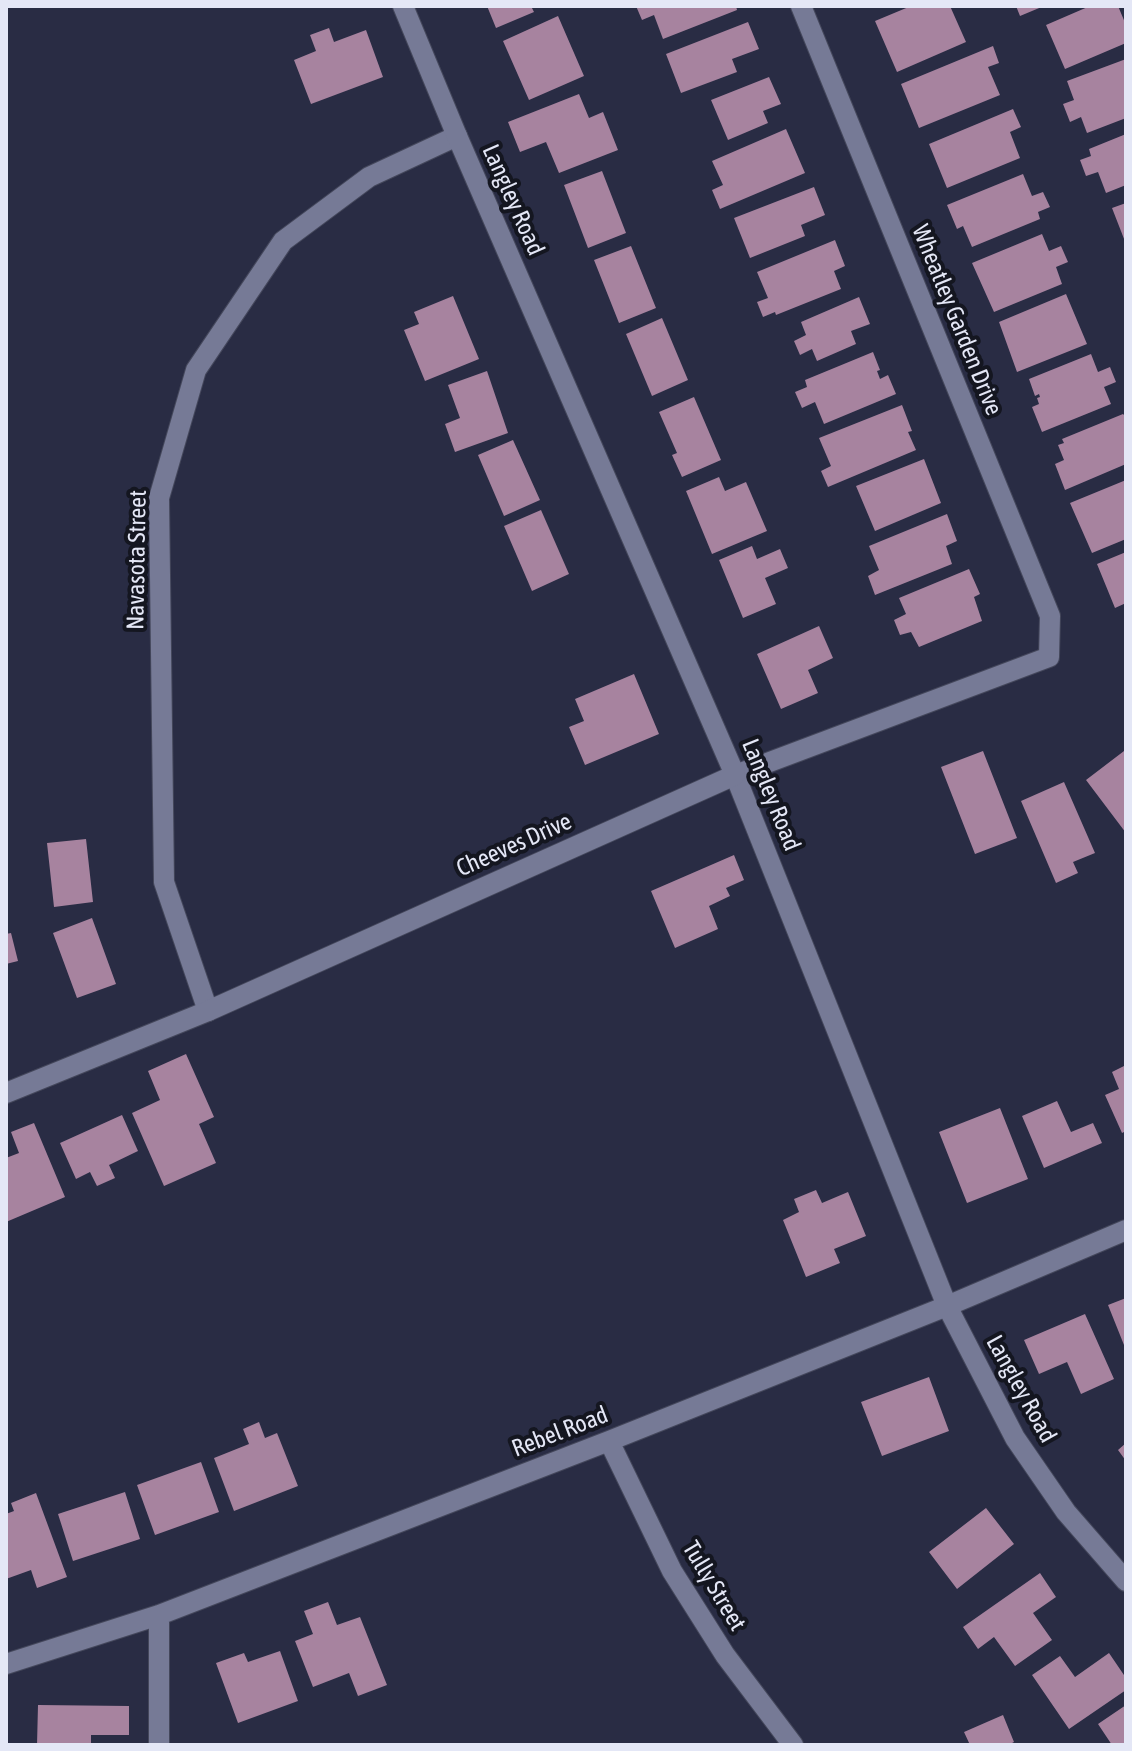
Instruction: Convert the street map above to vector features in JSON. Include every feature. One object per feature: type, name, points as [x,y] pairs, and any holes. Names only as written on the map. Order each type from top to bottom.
[{"type":"street","name":"Langley Road","points":[[403,6],[735,775],[947,1306],[1015,1438],[1066,1512],[1126,1581]]},
{"type":"street","name":"Wheatley Garden Drive","points":[[801,6],[1050,616],[1049,657]]},
{"type":"street","name":"Navasota Street","points":[[208,1011],[164,882],[159,498],[196,370],[283,241],[369,177],[457,136]]},
{"type":"street","name":"Cheeves Drive","points":[[6,1093],[208,1011],[735,775],[1049,657]]},
{"type":"street","name":"Rebel Road","points":[[6,1664],[159,1615],[609,1441],[947,1306],[1126,1230]]},
{"type":"street","name":"Tully Street","points":[[609,1441],[672,1571],[725,1655],[793,1745]]},
{"type":"street","points":[[159,1615],[159,1745]]},
{"type":"building","points":[[487,6],[531,6],[534,12],[496,28]]},
{"type":"building","points":[[636,6],[736,6],[737,10],[663,39],[654,15],[642,20]]},
{"type":"building","points":[[911,6],[950,6],[966,42],[897,72],[875,21]]},
{"type":"building","points":[[1016,6],[1044,6],[1020,16]]},
{"type":"building","points":[[1090,6],[1118,6],[1126,25],[1126,43],[1065,69],[1046,25]]},
{"type":"building","points":[[558,16],[584,76],[529,100],[503,41]]},
{"type":"building","points":[[748,22],[759,49],[732,59],[737,72],[681,93],[666,54]]},
{"type":"building","points":[[329,28],[334,42],[366,30],[383,77],[311,104],[294,60],[316,51],[310,35]]},
{"type":"building","points":[[993,46],[999,63],[988,67],[1000,95],[919,128],[901,84]]},
{"type":"building","points":[[1126,59],[1126,118],[1087,133],[1081,117],[1070,122],[1063,104],[1074,100],[1067,81]]},
{"type":"building","points":[[769,77],[781,104],[763,111],[768,123],[728,140],[711,100]]},
{"type":"building","points":[[579,94],[589,118],[603,112],[618,150],[559,173],[546,142],[520,152],[508,122]]},
{"type":"building","points":[[1013,109],[1021,127],[1010,132],[1020,158],[947,188],[929,144]]},
{"type":"building","points":[[786,129],[805,173],[720,209],[712,190],[723,185],[712,161]]},
{"type":"building","points":[[1126,134],[1126,185],[1106,193],[1098,172],[1086,176],[1080,160],[1091,156],[1089,149]]},
{"type":"building","points":[[602,171],[626,233],[588,248],[564,185]]},
{"type":"building","points":[[1023,174],[1032,196],[1043,192],[1050,207],[1038,212],[1040,219],[972,247],[963,226],[957,229],[947,205]]},
{"type":"building","points":[[814,187],[825,215],[801,225],[805,236],[750,258],[734,218]]},
{"type":"building","points":[[1126,203],[1126,244],[1112,208]]},
{"type":"building","points":[[1042,234],[1049,251],[1061,246],[1068,262],[1056,267],[1062,284],[994,312],[972,263]]},
{"type":"building","points":[[835,240],[845,266],[834,271],[841,289],[776,315],[775,312],[763,317],[757,302],[768,298],[757,272]]},
{"type":"building","points":[[631,246],[656,308],[619,323],[594,260]]},
{"type":"building","points":[[1066,294],[1087,344],[1017,372],[999,322]]},
{"type":"building","points":[[453,296],[479,359],[425,381],[404,330],[419,324],[414,312]]},
{"type":"building","points":[[859,297],[870,324],[851,331],[856,344],[817,361],[812,349],[800,355],[794,341],[806,335],[801,322]]},
{"type":"building","points":[[662,318],[688,380],[652,396],[626,334]]},
{"type":"building","points":[[873,352],[880,379],[888,375],[896,394],[824,424],[815,402],[802,408],[795,392],[807,387],[805,380]]},
{"type":"building","points":[[1091,354],[1098,372],[1110,367],[1116,382],[1104,387],[1111,404],[1042,432],[1032,407],[1039,404],[1037,398],[1040,397],[1039,394],[1035,396],[1029,379]]},
{"type":"building","points":[[487,371],[508,433],[455,452],[445,424],[460,418],[448,385]]},
{"type":"building","points":[[694,397],[721,460],[682,477],[672,455],[677,453],[659,412]]},
{"type":"building","points":[[902,405],[916,450],[828,487],[821,471],[831,466],[819,438]]},
{"type":"building","points":[[1123,414],[1126,417],[1126,464],[1065,490],[1055,464],[1064,460],[1058,445],[1064,443],[1062,439]]},
{"type":"building","points":[[513,440],[540,500],[504,516],[478,455]]},
{"type":"building","points":[[924,459],[941,503],[875,531],[856,486]]},
{"type":"building","points":[[719,477],[725,491],[746,482],[767,531],[712,554],[686,491]]},
{"type":"building","points":[[1126,480],[1126,539],[1092,553],[1070,503]]},
{"type":"building","points":[[541,510],[569,574],[532,591],[504,526]]},
{"type":"building","points":[[947,514],[957,541],[946,546],[952,564],[875,595],[868,576],[879,570],[869,546]]},
{"type":"building","points":[[752,546],[757,559],[780,549],[788,568],[765,578],[776,604],[743,618],[719,560]]},
{"type":"building","points":[[1126,552],[1126,603],[1115,608],[1097,564]]},
{"type":"building","points":[[969,569],[980,594],[974,597],[982,621],[919,647],[911,632],[900,635],[894,620],[906,614],[899,598]]},
{"type":"building","points":[[819,626],[833,658],[808,670],[818,693],[781,709],[757,654]]},
{"type":"building","points":[[634,674],[659,734],[585,765],[569,727],[584,721],[575,699]]},
{"type":"building","points":[[983,751],[1017,838],[975,854],[941,767]]},
{"type":"building","points":[[1124,751],[1126,754],[1126,833],[1086,780]]},
{"type":"building","points":[[1064,782],[1095,853],[1073,862],[1078,873],[1056,883],[1021,801]]},
{"type":"building","points":[[86,839],[93,902],[54,907],[47,843]]},
{"type":"building","points":[[734,855],[744,880],[726,888],[730,896],[709,906],[718,929],[675,948],[651,891]]},
{"type":"building","points":[[92,918],[116,984],[77,998],[53,933]]},
{"type":"building","points":[[11,933],[18,961],[6,964],[6,934]]},
{"type":"building","points":[[186,1054],[214,1117],[199,1124],[216,1163],[164,1186],[132,1113],[160,1100],[148,1071]]},
{"type":"building","points":[[1126,1065],[1126,1131],[1122,1133],[1105,1095],[1119,1089],[1112,1072]]},
{"type":"building","points":[[1057,1101],[1071,1132],[1093,1123],[1102,1143],[1044,1168],[1022,1116]]},
{"type":"building","points":[[1000,1108],[1028,1179],[967,1203],[939,1132]]},
{"type":"building","points":[[122,1115],[138,1151],[109,1165],[115,1178],[97,1186],[90,1172],[76,1179],[60,1143]]},
{"type":"building","points":[[34,1123],[65,1197],[6,1222],[6,1158],[19,1153],[11,1132]]},
{"type":"building","points":[[816,1190],[822,1203],[848,1192],[866,1236],[834,1249],[840,1263],[806,1277],[783,1220],[799,1212],[794,1199]]},
{"type":"building","points":[[1126,1298],[1126,1350],[1108,1305]]},
{"type":"building","points":[[1085,1314],[1114,1379],[1081,1394],[1067,1362],[1039,1374],[1024,1340]]},
{"type":"building","points":[[929,1377],[949,1431],[882,1456],[861,1402]]},
{"type":"building","points":[[259,1422],[265,1438],[277,1433],[298,1486],[234,1511],[214,1458],[249,1444],[243,1429]]},
{"type":"building","points":[[1126,1443],[1126,1461],[1118,1450]]},
{"type":"building","points":[[201,1462],[219,1512],[155,1535],[137,1485]]},
{"type":"building","points":[[125,1492],[140,1539],[73,1561],[58,1514]]},
{"type":"building","points":[[36,1493],[67,1577],[37,1588],[31,1570],[6,1579],[6,1514],[14,1511],[11,1503]]},
{"type":"building","points":[[986,1508],[1014,1544],[957,1589],[929,1552]]},
{"type":"building","points":[[1040,1573],[1056,1597],[1033,1613],[1052,1640],[1015,1666],[994,1637],[978,1649],[963,1627]]},
{"type":"building","points":[[328,1602],[337,1625],[360,1617],[387,1685],[358,1696],[349,1673],[313,1687],[295,1641],[313,1634],[304,1611]]},
{"type":"building","points":[[280,1651],[298,1701],[238,1723],[216,1663],[244,1653],[248,1662]]},
{"type":"building","points":[[1109,1653],[1126,1678],[1126,1690],[1069,1729],[1032,1675],[1060,1656],[1075,1677]]},
{"type":"building","points":[[38,1705],[129,1706],[129,1735],[91,1735],[91,1745],[37,1745]]},
{"type":"building","points":[[1126,1705],[1126,1745],[1112,1745],[1098,1724]]},
{"type":"building","points":[[1003,1715],[1014,1742],[1008,1745],[970,1745],[964,1732]]}]
